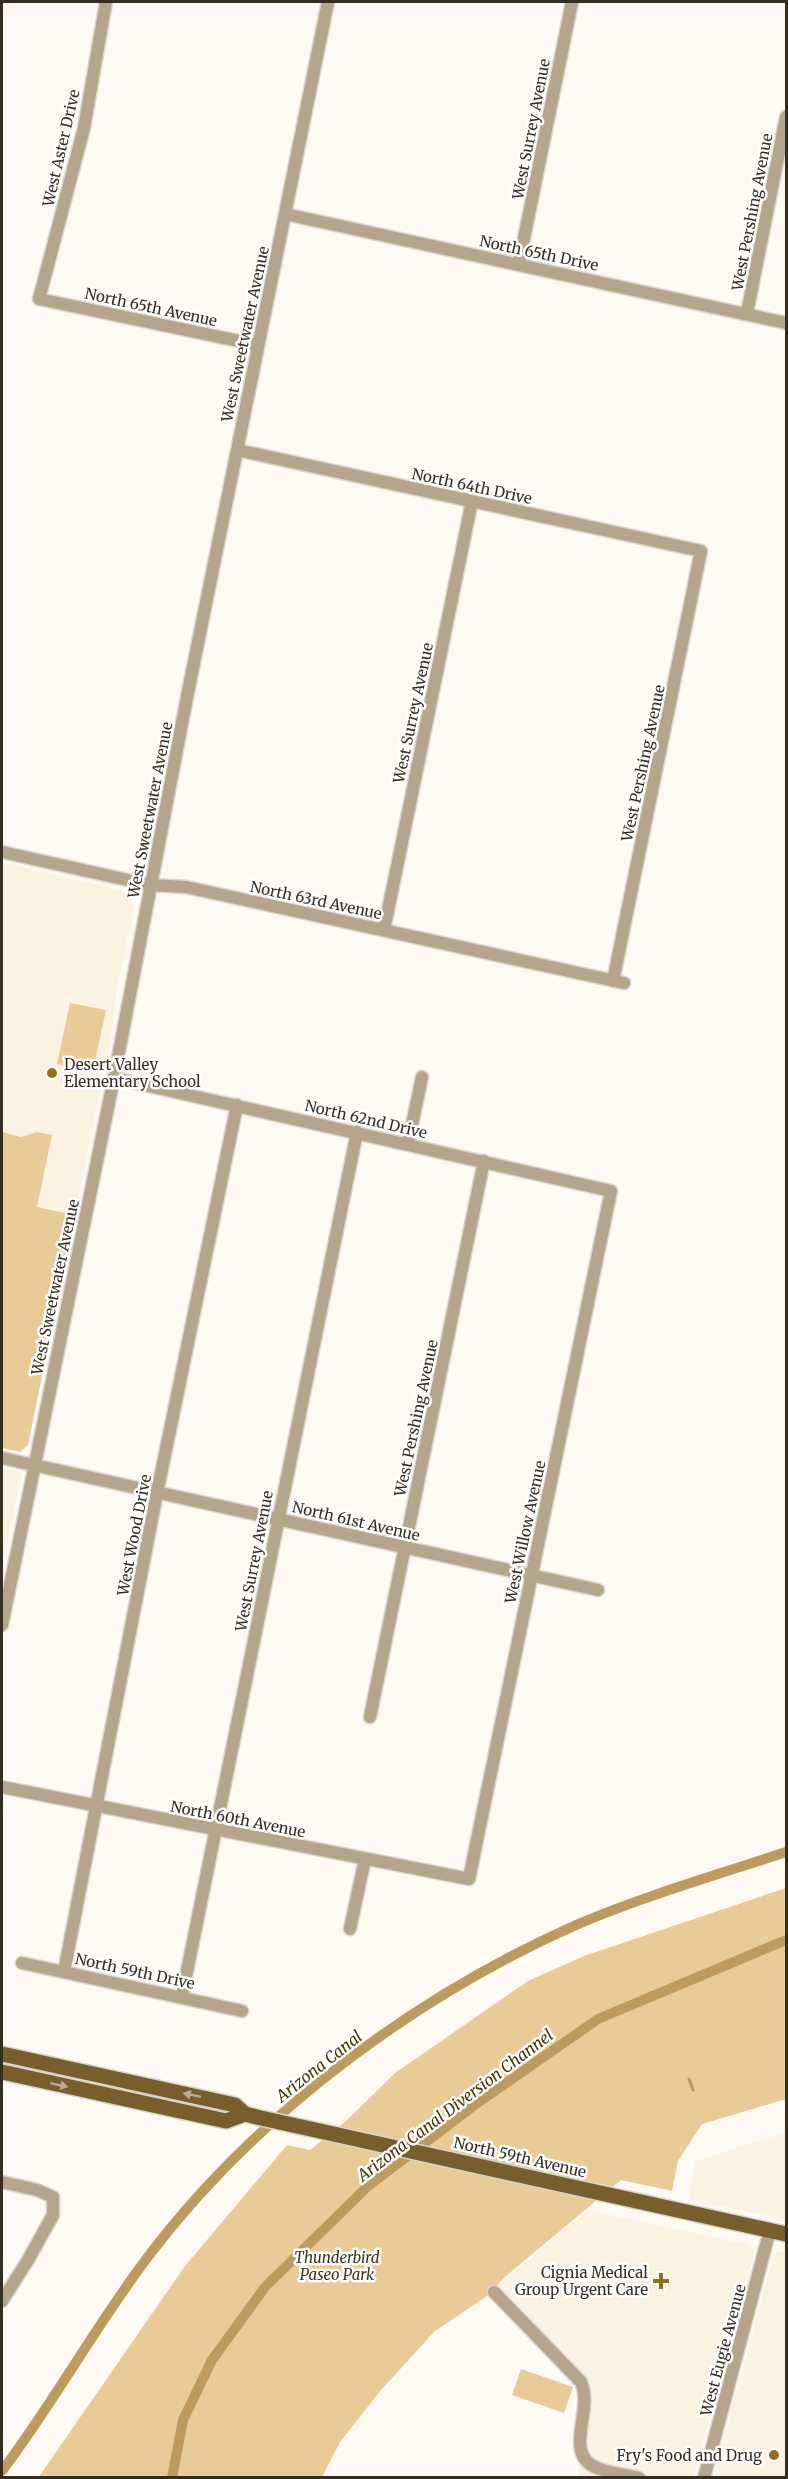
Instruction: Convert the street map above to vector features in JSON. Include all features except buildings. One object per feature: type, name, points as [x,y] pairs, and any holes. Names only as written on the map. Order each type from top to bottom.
[{"type":"main road","name":"North 59th Avenue","points":[[2,2054],[235,2105],[245,2114],[261,2118],[786,2234]]},
{"type":"main road","name":"North 59th Avenue","points":[[2,2072],[226,2121],[245,2114]]},
{"type":"street","name":"West Aster Drive","points":[[39,299],[84,128],[106,2]]},
{"type":"street","name":"West Sweetwater Avenue","points":[[2,1625],[114,1078],[150,885],[328,2]]},
{"type":"street","name":"West Surrey Avenue","points":[[519,263],[572,2]]},
{"type":"street","name":"West Pershing Avenue","points":[[747,314],[786,117]]},
{"type":"street","name":"North 65th Drive","points":[[285,214],[786,322]]},
{"type":"street","name":"North 65th Avenue","points":[[39,299],[258,345]]},
{"type":"street","name":"North 64th Drive","points":[[237,450],[701,551]]},
{"type":"street","name":"West Surrey Avenue","points":[[384,930],[472,501]]},
{"type":"street","name":"West Pershing Avenue","points":[[619,982],[701,551]]},
{"type":"street","name":"North 63rd Avenue","points":[[2,852],[150,885],[186,887],[619,982]]},
{"type":"street","points":[[408,1144],[422,1077]]},
{"type":"street","name":"North 62nd Drive","points":[[114,1078],[237,1104],[611,1191]]},
{"type":"street","name":"West Wood Drive","points":[[64,1972],[157,1492],[237,1104]]},
{"type":"street","name":"West Surrey Avenue","points":[[182,1996],[357,1132]]},
{"type":"street","name":"West Pershing Avenue","points":[[370,1717],[484,1161]]},
{"type":"street","name":"West Willow Avenue","points":[[469,1879],[611,1191]]},
{"type":"street","name":"North 61st Avenue","points":[[2,1458],[598,1590]]},
{"type":"street","name":"North 60th Avenue","points":[[2,1787],[469,1879]]},
{"type":"street","points":[[350,1929],[365,1859]]},
{"type":"street","name":"North 59th Drive","points":[[22,1963],[242,2010]]},
{"type":"street","points":[[2,2182],[37,2190],[53,2197],[53,2215],[2,2301]]},
{"type":"street","name":"West Eugie Avenue","points":[[704,2478],[770,2230]]},
{"type":"street","points":[[494,2292],[581,2382],[586,2402],[579,2443],[581,2453],[588,2462],[603,2470],[639,2478]]},
{"type":"shaded area","name":"Desert Valley Elementary School","points":[[2,862],[121,890],[132,900],[134,909],[75,1215],[37,1208],[37,1132],[21,1137],[2,1132]]},
{"type":"shaded area","points":[[2,1467],[16,1470],[21,1474],[21,1479],[2,1566]]},
{"type":"shaded area","points":[[786,2132],[786,2220],[688,2199],[696,2161]]},
{"type":"shaded area","points":[[588,2210],[746,2244],[753,2248],[754,2255],[694,2477],[577,2477],[592,2406],[589,2383],[497,2286]]},
{"type":"shaded area","points":[[786,2252],[786,2477],[713,2477],[772,2261],[776,2253]]},
{"type":"green space","points":[[70,1003],[106,1010],[93,1071],[57,1064]]},
{"type":"green space","points":[[2,1132],[21,1137],[37,1132],[52,1135],[37,1207],[75,1215],[28,1445],[20,1452],[2,1448]]},
{"type":"green space","name":"Thunderbird Paseo Park","points":[[786,1888],[786,2099],[702,2124],[678,2161],[672,2191],[621,2180],[506,2276],[487,2296],[435,2331],[381,2390],[340,2442],[322,2477],[38,2478],[185,2266],[287,2145],[310,2150],[346,2121],[395,2073],[528,1981],[584,1956]]},
{"type":"green space","points":[[521,2369],[573,2387],[564,2413],[512,2395]]},
{"type":"waterway","name":"Arizona Canal","points":[[2,2471],[128,2284],[190,2206],[237,2156],[287,2109],[341,2065],[398,2024],[456,1987],[515,1954],[602,1914],[786,1852]]},
{"type":"waterway","name":"Arizona Canal Diversion Channel","points":[[172,2478],[183,2420],[212,2360],[265,2287],[368,2186],[476,2104],[598,2019],[786,1940]]},
{"type":"waterway","points":[[689,2079],[693,2090]]},
{"type":"place","name":"Desert Valley Elementary School","points":[[52,1073]]},
{"type":"place","name":"Cignia Medical Group Urgent Care","points":[[661,2281]]},
{"type":"place","name":"Fry's Food and Drug","points":[[774,2455]]}]
